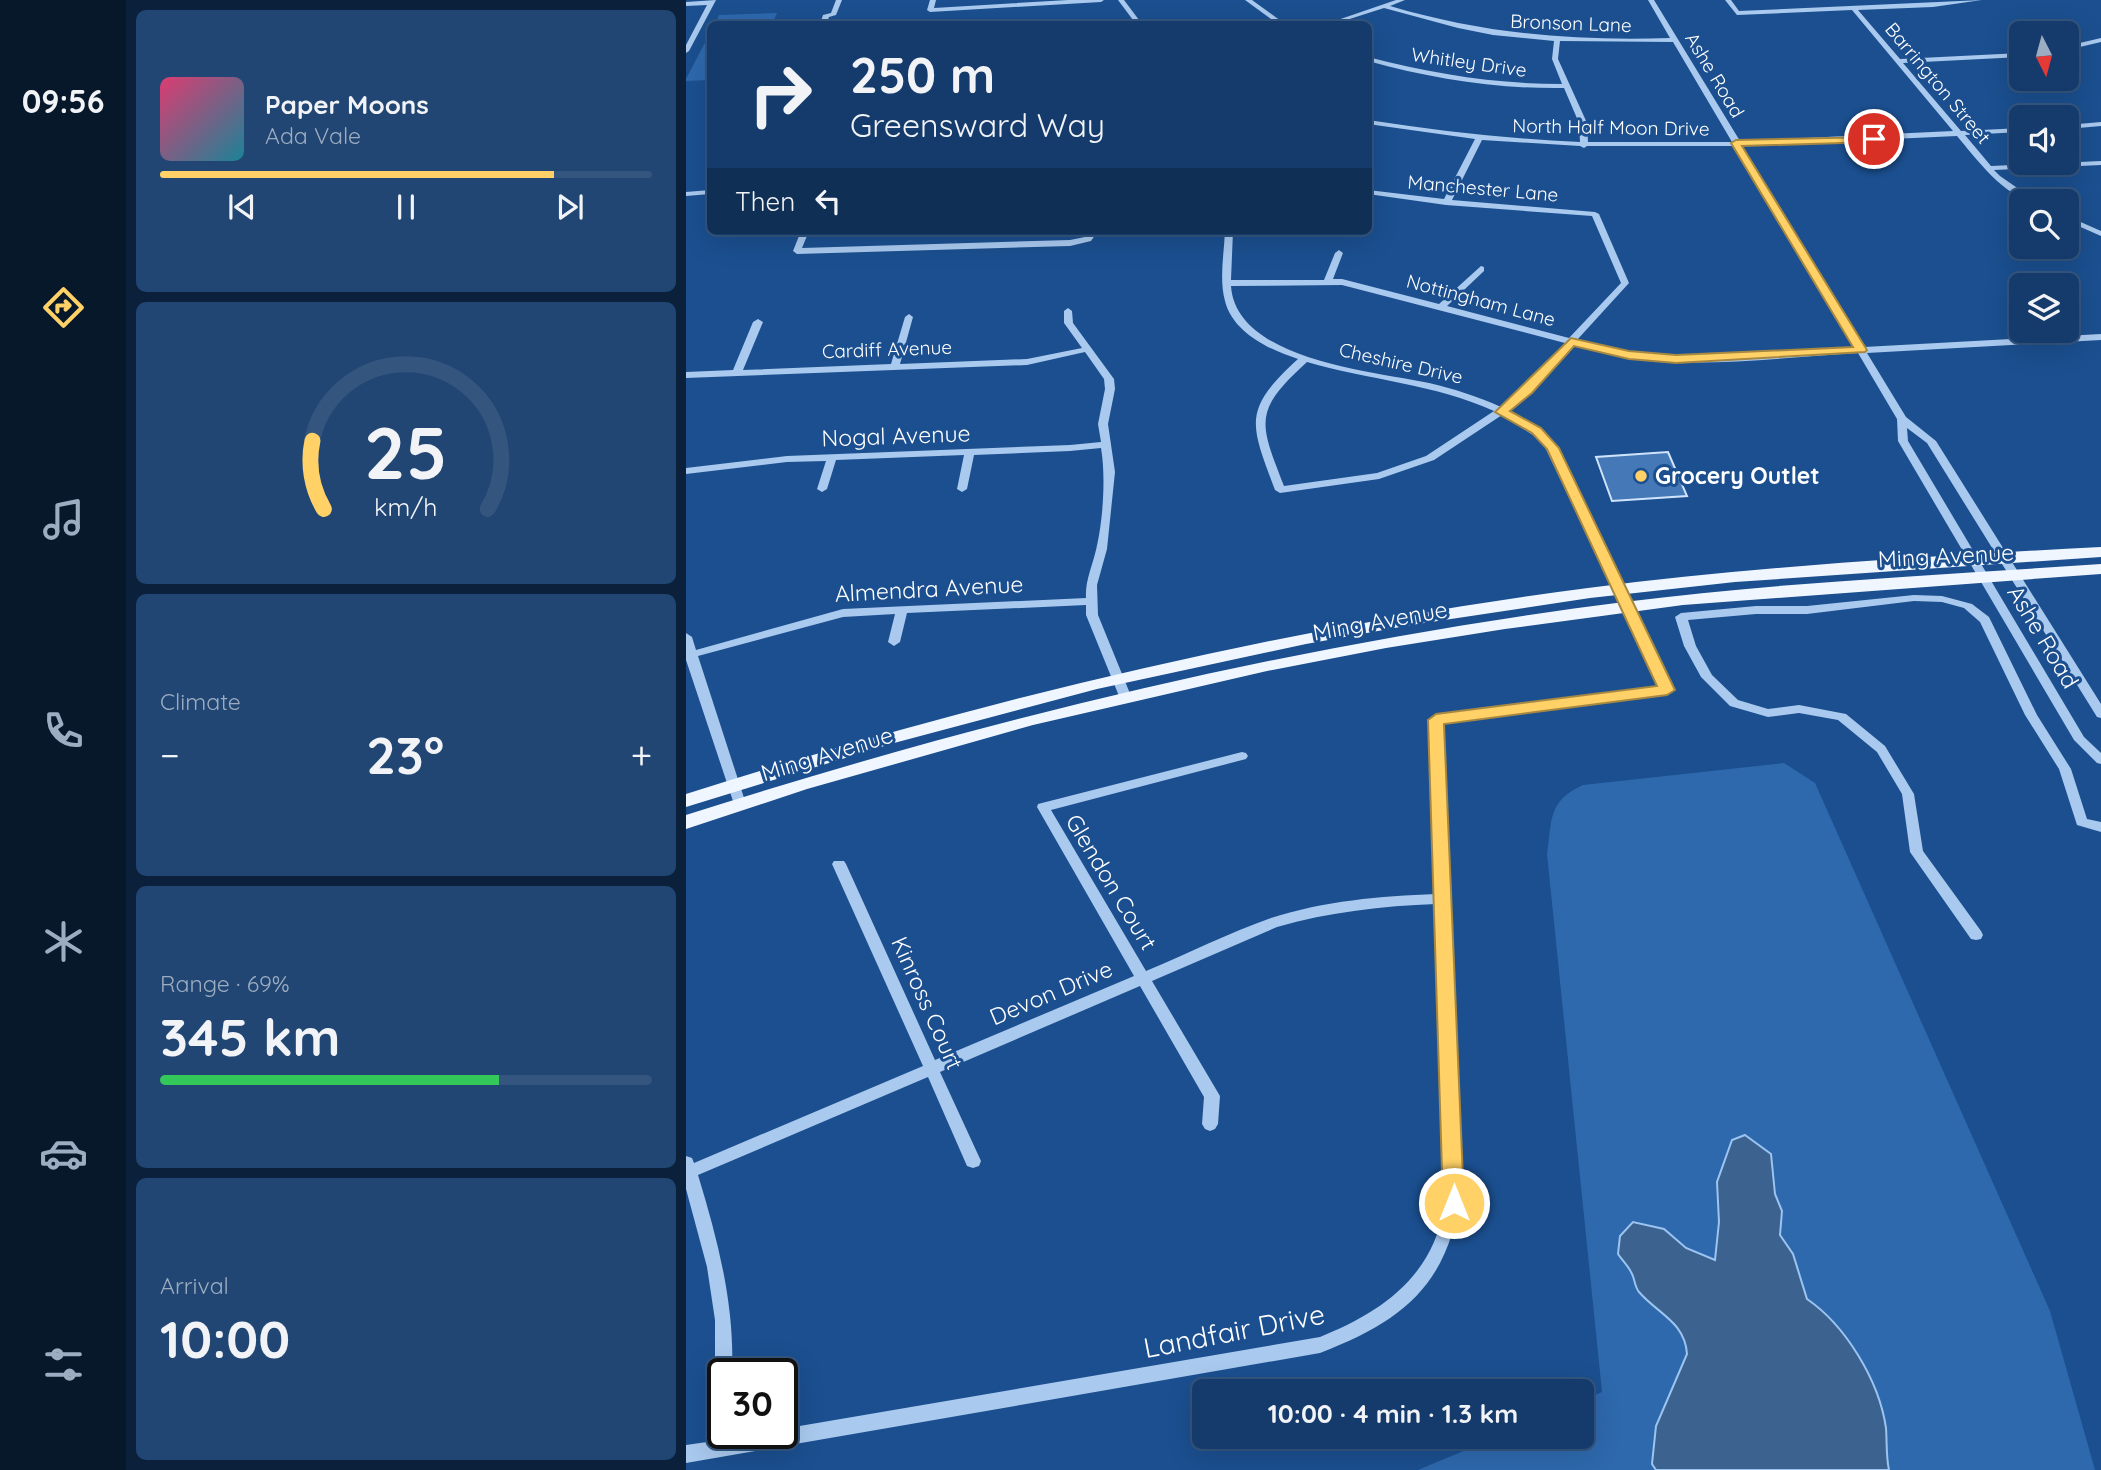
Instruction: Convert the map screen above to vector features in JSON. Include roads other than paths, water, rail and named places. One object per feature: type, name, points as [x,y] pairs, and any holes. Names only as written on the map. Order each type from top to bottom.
[{"type":"main road","name":"Ming Avenue","points":[[686,801],[953,720],[1116,679],[1247,650],[1418,618],[1618,589],[1766,574],[2101,552]]},
{"type":"main road","name":"Ming Avenue","points":[[686,822],[953,741],[1125,696],[1398,640],[1626,606],[1776,591],[2101,569]]},
{"type":"street","points":[[824,21],[826,15],[834,15],[839,0]]},
{"type":"street","points":[[933,0],[930,10],[1101,0]]},
{"type":"street","points":[[1121,0],[1137,21]]},
{"type":"street","points":[[1248,0],[1278,21]]},
{"type":"street","points":[[1339,21],[1402,0]]},
{"type":"street","name":"Ashe Road","points":[[1651,0],[1902,419],[1931,441],[2017,575],[2101,714]]},
{"type":"street","points":[[1727,0],[1737,13],[1854,9],[1979,0]]},
{"type":"street","points":[[686,4],[712,1]]},
{"type":"street","points":[[686,51],[712,1]]},
{"type":"street","name":"Bronson Lane","points":[[1387,7],[1460,28],[1557,41],[1674,40]]},
{"type":"street","name":"Barrington Street","points":[[1854,9],[1989,169],[2010,189]]},
{"type":"street","points":[[2079,45],[2101,40]]},
{"type":"street","points":[[1557,41],[1555,59],[1583,123],[1584,146]]},
{"type":"street","points":[[1899,61],[2009,56]]},
{"type":"street","name":"Whitley Drive","points":[[1372,61],[1479,82],[1566,86]]},
{"type":"street","name":"North Half Moon Drive","points":[[1372,123],[1479,139],[1584,146],[1736,143],[2009,131]]},
{"type":"street","points":[[2079,126],[2101,124]]},
{"type":"street","points":[[1446,202],[1479,139]]},
{"type":"street","points":[[1989,169],[2101,163]]},
{"type":"street","points":[[686,194],[707,192]]},
{"type":"street","name":"Manchester Lane","points":[[1372,192],[1446,202],[1595,214],[1625,283],[1571,342]]},
{"type":"street","points":[[2079,224],[2101,234]]},
{"type":"street","points":[[803,235],[797,251],[1070,243],[1088,239],[1091,235]]},
{"type":"street","name":"Cheshire Drive","points":[[1229,235],[1228,283],[1231,309],[1245,327],[1270,345],[1304,359],[1452,392],[1501,412],[1537,431],[1553,448],[1667,690],[1436,720]]},
{"type":"street","points":[[1328,281],[1339,253]]},
{"type":"street","points":[[1441,307],[1481,269]]},
{"type":"street","name":"Nottingham Lane","points":[[1228,283],[1328,281],[1629,355],[1676,359],[2101,337]]},
{"type":"street","points":[[1068,311],[1069,323],[1109,379],[1104,424],[1111,472],[1105,533],[1091,585],[1090,601],[1116,679],[1125,696]]},
{"type":"street","points":[[895,366],[909,317]]},
{"type":"street","points":[[737,372],[758,322]]},
{"type":"street","points":[[1304,359],[1272,388],[1260,411],[1260,435],[1280,491],[1399,471],[1430,458],[1501,412],[1528,390],[1571,342]]},
{"type":"street","name":"Cardiff Avenue","points":[[686,375],[1027,362],[1088,349]]},
{"type":"street","name":"Ashe Road","points":[[1902,419],[1903,441],[2080,740],[2101,760]]},
{"type":"street","name":"Nogal Avenue","points":[[686,471],[754,461],[1107,444]]},
{"type":"street","points":[[962,489],[970,452]]},
{"type":"street","points":[[822,489],[832,457]]},
{"type":"street","points":[[1976,935],[1917,852],[1908,794],[1881,749],[1842,718],[1799,709],[1769,713],[1734,703],[1707,677],[1690,646],[1681,617],[1756,610],[1807,610],[1914,598],[1942,600],[1968,606],[1985,620],[2031,715],[2065,769],[2082,822],[2101,827]]},
{"type":"street","name":"Almendra Avenue","points":[[689,655],[820,617],[902,609],[1090,601]]},
{"type":"street","points":[[894,642],[902,609]]},
{"type":"street","points":[[686,637],[689,655],[731,786],[740,804]]},
{"type":"street","name":"Landfair Drive","points":[[798,1435],[1320,1345],[1374,1322],[1400,1303],[1421,1280],[1437,1256],[1448,1230],[1454,1203],[1436,720]]},
{"type":"street","name":"Glendon Court","points":[[1210,1124],[1212,1096],[1043,807],[1242,756]]},
{"type":"street","name":"Kinross Court","points":[[839,864],[974,1161]]},
{"type":"street","name":"Devon Drive","points":[[687,1168],[1303,914],[1369,901],[1443,899]]},
{"type":"street","points":[[687,1168],[719,1282],[722,1358]]},
{"type":"street","name":"Landfair Drive","points":[[686,1454],[715,1449]]},
{"type":"place","name":"Grocery Outlet","points":[[1641,476]]}]
